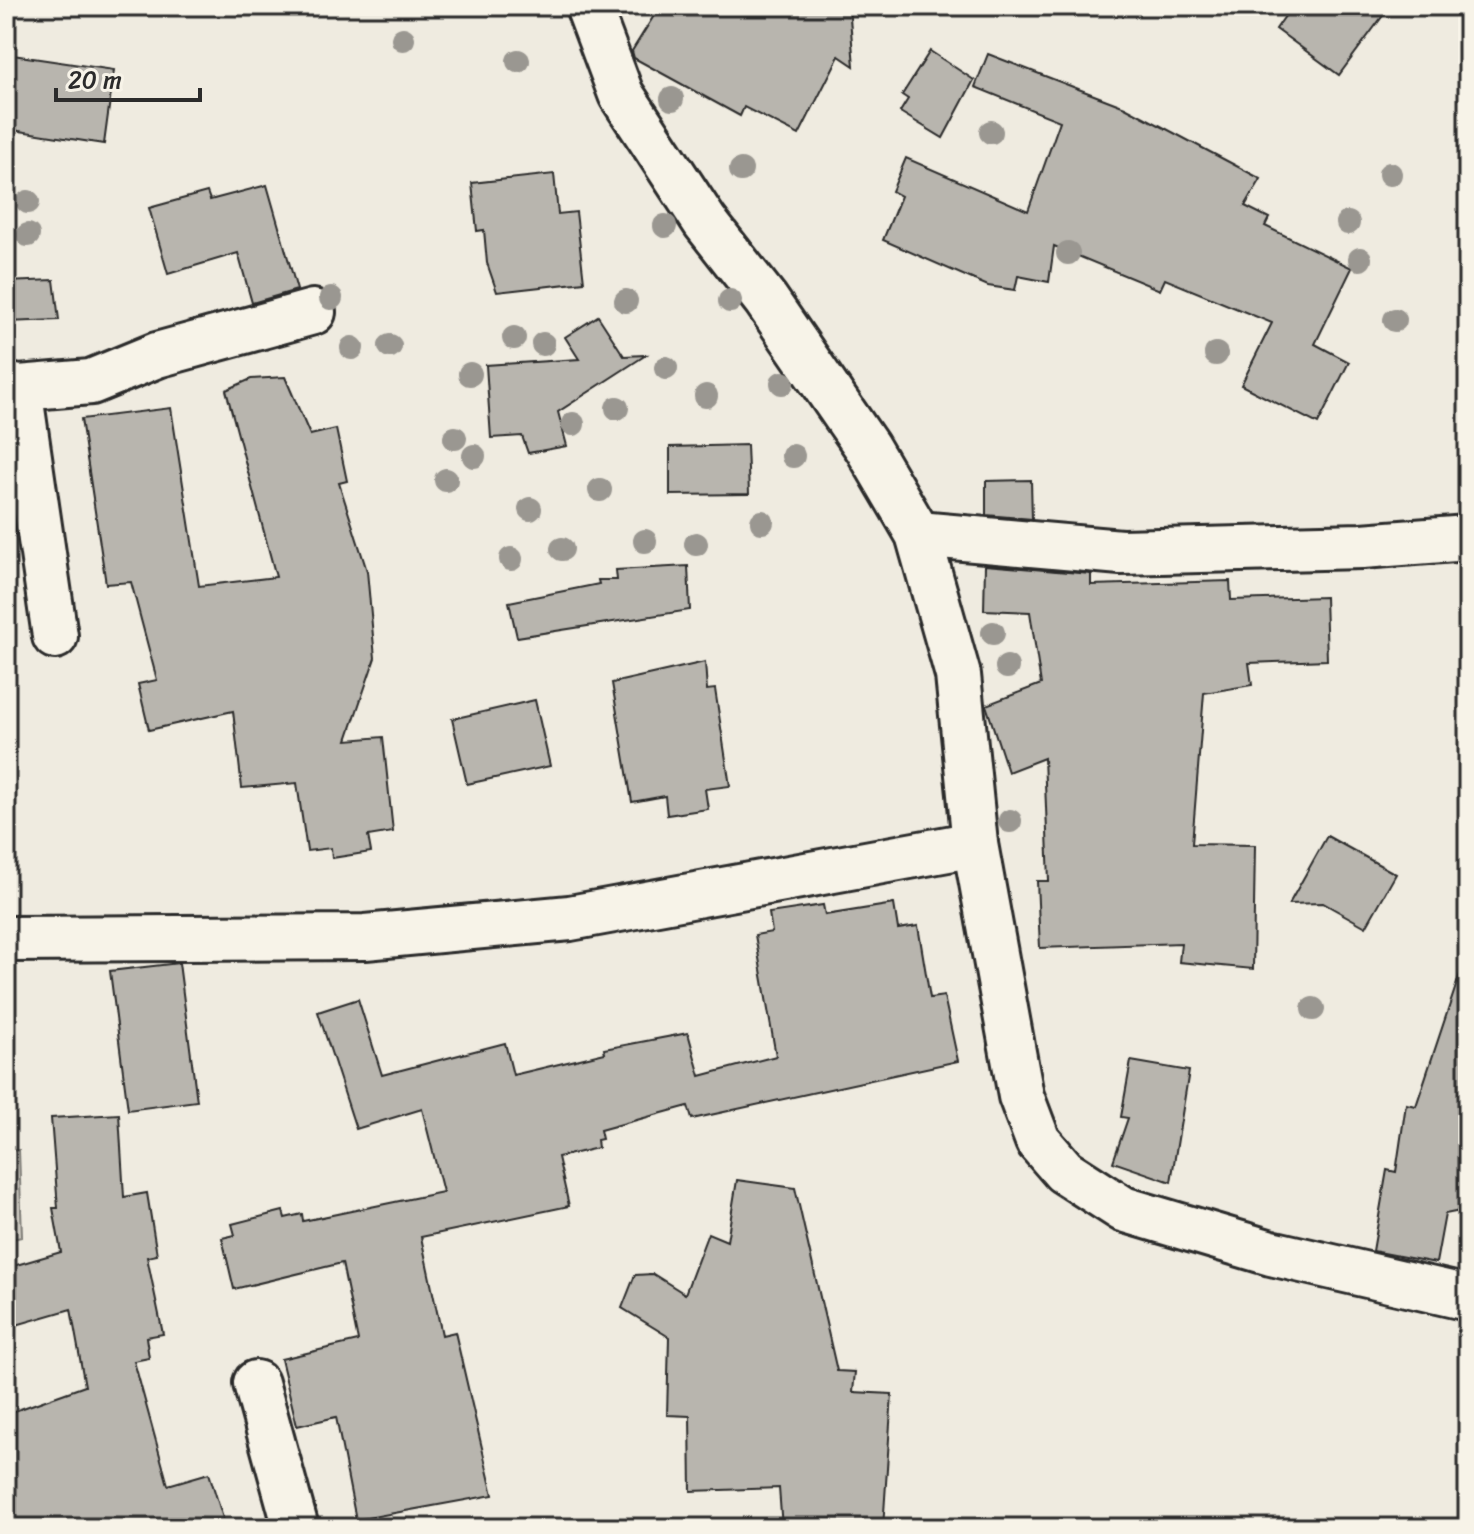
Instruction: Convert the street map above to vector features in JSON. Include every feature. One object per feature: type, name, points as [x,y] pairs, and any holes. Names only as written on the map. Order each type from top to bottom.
[{"type":"street","points":[[588,6],[621,94],[705,222],[766,300],[867,447],[918,534],[958,675],[975,844],[1021,1096],[1038,1141],[1064,1171],[1123,1209],[1271,1253],[1468,1298]]},
{"type":"street","points":[[55,636],[13,386],[91,382],[157,355],[313,312]]},
{"type":"street","points":[[918,534],[1121,552],[1362,546],[1468,538]]},
{"type":"street","points":[[6,939],[365,937],[570,918],[975,844]]},
{"type":"street","points":[[256,1383],[296,1528]]},
{"type":"shaded area","points":[[19,1150],[22,1237],[6,1240],[6,1151]]},
{"type":"building","points":[[660,6],[849,6],[854,66],[839,56],[799,135],[744,107],[740,116],[634,58],[632,51]]},
{"type":"building","points":[[1292,6],[1390,6],[1339,75],[1276,29]]},
{"type":"building","points":[[930,51],[974,80],[943,138],[900,112],[908,99],[902,95]]},
{"type":"building","points":[[6,54],[114,70],[104,144],[6,129]]},
{"type":"building","points":[[988,54],[1125,107],[1261,179],[1245,206],[1269,218],[1265,226],[1352,268],[1315,344],[1349,362],[1318,424],[1241,385],[1272,323],[1165,279],[1160,290],[1054,246],[1049,282],[1018,276],[1015,290],[988,286],[883,240],[901,196],[892,191],[906,158],[1028,211],[1060,121],[975,87]]},
{"type":"building","points":[[554,174],[558,214],[576,212],[584,282],[497,292],[487,263],[484,230],[477,231],[472,183]]},
{"type":"building","points":[[267,185],[297,290],[252,303],[238,253],[168,274],[149,208],[207,192],[210,200]]},
{"type":"building","points":[[54,280],[59,320],[6,322],[6,282]]},
{"type":"building","points":[[598,316],[624,356],[646,355],[558,412],[567,446],[528,453],[522,436],[491,438],[486,365],[579,359],[565,337]]},
{"type":"building","points":[[285,377],[310,435],[336,429],[347,481],[339,483],[367,571],[375,658],[347,740],[383,737],[393,832],[368,836],[371,852],[332,858],[331,848],[307,851],[297,783],[242,788],[233,711],[149,730],[138,684],[157,680],[131,582],[106,584],[81,419],[171,408],[199,586],[276,577],[226,390],[251,379]]},
{"type":"building","points":[[747,445],[749,494],[670,495],[670,447]]},
{"type":"building","points":[[1031,480],[1032,519],[986,515],[986,481]]},
{"type":"building","points":[[985,565],[1091,574],[1091,585],[1230,581],[1231,600],[1325,597],[1327,660],[1249,663],[1252,685],[1204,693],[1192,844],[1255,845],[1253,969],[1179,962],[1181,943],[1040,948],[1037,881],[1049,881],[1044,758],[1008,772],[986,705],[1041,684],[1030,612],[984,610]]},
{"type":"building","points":[[688,566],[690,610],[517,637],[509,602],[599,584],[598,580],[617,580],[616,570]]},
{"type":"building","points":[[705,662],[707,690],[715,689],[730,786],[705,789],[708,809],[667,815],[665,796],[632,802],[612,683]]},
{"type":"building","points":[[535,700],[550,766],[467,784],[452,719]]},
{"type":"building","points":[[1327,836],[1396,874],[1366,927],[1323,903],[1289,904]]},
{"type":"building","points":[[894,904],[898,929],[918,926],[930,998],[944,996],[958,1061],[692,1119],[688,1106],[600,1130],[602,1139],[597,1140],[598,1148],[558,1157],[569,1206],[421,1237],[442,1335],[455,1332],[493,1495],[356,1520],[336,1417],[297,1426],[281,1359],[358,1341],[342,1263],[234,1289],[222,1238],[235,1235],[232,1224],[283,1211],[285,1218],[302,1214],[303,1221],[443,1192],[422,1109],[356,1129],[318,1012],[358,999],[382,1075],[505,1043],[513,1075],[605,1053],[604,1049],[688,1033],[700,1076],[776,1056],[755,935],[772,932],[769,913],[823,905],[825,915]]},
{"type":"building","points":[[179,963],[197,1101],[128,1110],[110,971]]},
{"type":"building","points":[[1461,971],[1468,972],[1468,1200],[1460,1211],[1445,1214],[1436,1263],[1373,1251],[1387,1170],[1396,1172],[1406,1104],[1416,1106]]},
{"type":"building","points":[[1131,1061],[1189,1071],[1171,1182],[1113,1162],[1128,1118],[1121,1117]]},
{"type":"building","points":[[119,1114],[124,1197],[147,1193],[157,1255],[147,1257],[163,1334],[146,1337],[149,1358],[134,1361],[168,1485],[209,1473],[226,1528],[6,1528],[6,1414],[85,1386],[71,1309],[6,1328],[6,1268],[61,1252],[53,1208],[58,1208],[51,1118]]},
{"type":"building","points":[[737,1180],[795,1188],[837,1371],[855,1372],[853,1392],[892,1394],[883,1528],[782,1528],[779,1488],[691,1491],[690,1416],[667,1415],[669,1337],[622,1308],[635,1275],[653,1274],[685,1294],[708,1233],[727,1241]]}]
